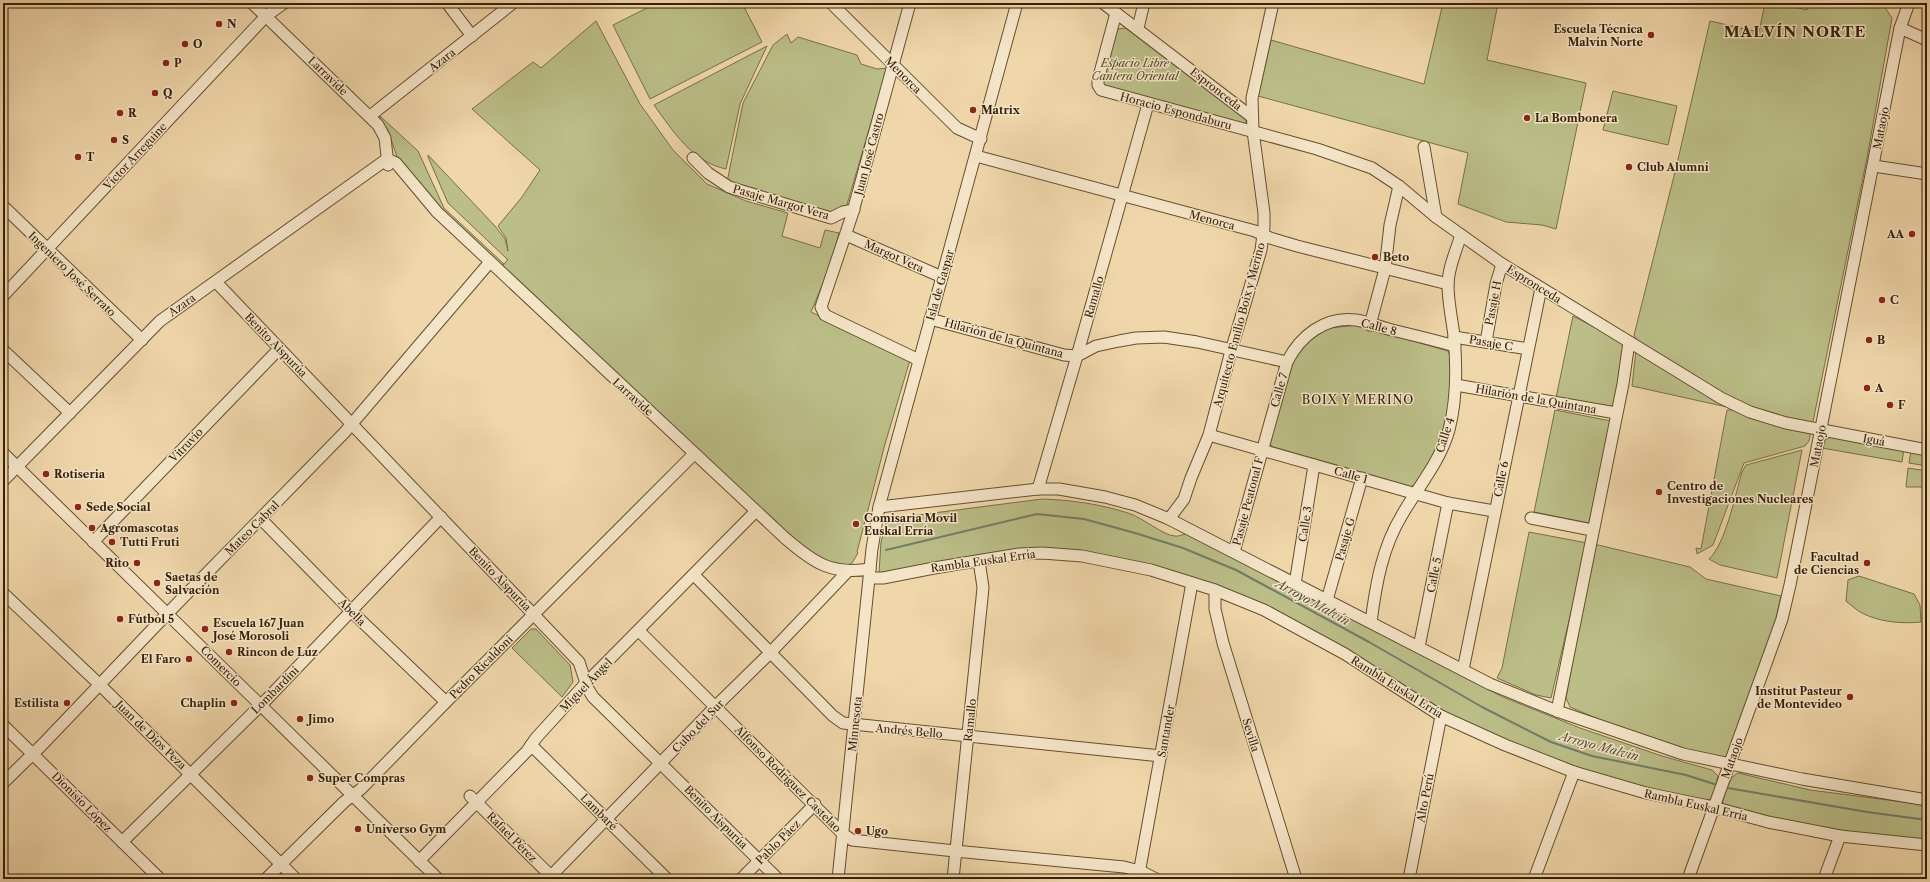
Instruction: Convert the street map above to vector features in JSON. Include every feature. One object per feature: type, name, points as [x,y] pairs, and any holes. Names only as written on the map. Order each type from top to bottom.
[{"type":"street","name":"Larravide","points":[[252,3],[370,116],[383,132],[386,143],[388,164],[395,173],[410,186],[415,188],[437,212],[755,512],[804,553],[827,567],[847,572],[870,574]]},
{"type":"street","name":"Víctor Arreguine","points":[[3,296],[48,250],[266,16],[284,3]]},
{"type":"street","points":[[447,3],[472,36]]},
{"type":"street","name":"Azara","points":[[370,116],[513,3]]},
{"type":"street","name":"Menorca","points":[[831,3],[957,128],[981,139]]},
{"type":"street","name":"Juan José Castro","points":[[910,3],[854,210],[821,302],[821,310],[825,315],[919,360]]},
{"type":"street","name":"Isla de Gaspar","points":[[870,574],[878,507],[981,139],[1017,3]]},
{"type":"street","name":"Espronceda","points":[[1103,3],[1138,28],[1252,117]]},
{"type":"street","points":[[1138,28],[1144,3]]},
{"type":"street","name":"Arquitecto Emilio Boix y Merino","points":[[1169,519],[1184,499],[1209,435],[1231,351],[1261,250],[1263,235],[1262,199],[1253,131],[1252,98],[1273,3]]},
{"type":"street","name":"Mataojo","points":[[1688,879],[1782,619],[1874,166],[1900,28],[1909,3]]},
{"type":"street","name":"Horacio Espondaburu","points":[[1116,13],[1098,80],[1100,89],[1105,92],[1148,104],[1253,131]]},
{"type":"street","points":[[1900,28],[1927,40]]},
{"type":"street","name":"Ramallo","points":[[1038,489],[1148,104]]},
{"type":"street","name":"Espronceda","points":[[1253,131],[1359,162],[1372,168],[1399,186],[1436,217],[1502,264],[1721,398],[1750,412],[1821,430]]},
{"type":"street","points":[[1424,147],[1436,217]]},
{"type":"street","name":"Menorca","points":[[976,156],[1255,231],[1297,246],[1385,270],[1448,284]]},
{"type":"street","name":"Pasaje Margot Vera","points":[[692,158],[719,181],[737,190],[831,218],[843,212],[854,210]]},
{"type":"street","name":"Azara","points":[[3,481],[164,317],[216,282],[387,159]]},
{"type":"street","points":[[1874,166],[1927,174]]},
{"type":"street","points":[[1370,324],[1385,270],[1390,224],[1399,186]]},
{"type":"street","name":"Ingeniero José Serrato","points":[[3,206],[142,340]]},
{"type":"street","name":"Margot Vera","points":[[846,234],[942,277]]},
{"type":"street","name":"Calle 4","points":[[1371,622],[1374,594],[1382,557],[1402,515],[1435,463],[1447,436],[1454,406],[1456,385],[1454,341],[1448,284],[1450,268],[1461,235]]},
{"type":"street","name":"Mateo Cabral","points":[[3,782],[352,425],[490,262]]},
{"type":"street","name":"Pasaje H","points":[[1486,342],[1496,284],[1502,264]]},
{"type":"street","name":"Benito Aispurúa","points":[[216,282],[579,662],[586,683],[593,697],[778,879]]},
{"type":"street","name":"Calle 6","points":[[1463,670],[1494,511],[1541,288]]},
{"type":"street","name":"Hilarión de la Quintana","points":[[930,319],[1064,355],[1077,356],[1096,346],[1136,338],[1150,338],[1181,339],[1287,362]]},
{"type":"street","name":"Calle 8","points":[[1306,335],[1319,327],[1334,322],[1356,320],[1454,341]]},
{"type":"street","name":"Calle 7","points":[[1262,450],[1287,362],[1292,352],[1306,335]]},
{"type":"street","name":"Pasaje C","points":[[1454,341],[1486,342],[1528,349]]},
{"type":"street","points":[[1557,711],[1629,342]]},
{"type":"street","name":"Vitruvio","points":[[93,542],[279,349]]},
{"type":"street","points":[[3,350],[70,413]]},
{"type":"street","name":"Hilarión de la Quintana","points":[[1456,385],[1518,395],[1616,414]]},
{"type":"street","name":"Iguá","points":[[1821,430],[1927,450]]},
{"type":"street","name":"Calle 1","points":[[1209,435],[1448,503],[1494,511]]},
{"type":"street","name":"Pasaje Peatonal F","points":[[1234,552],[1262,450]]},
{"type":"street","name":"Comercio","points":[[3,453],[438,879]]},
{"type":"street","name":"Pedro Ricaldoni","points":[[266,879],[361,789],[694,454]]},
{"type":"street","name":"Calle 3","points":[[1295,584],[1314,465]]},
{"type":"street","name":"Pasaje G","points":[[1327,600],[1362,478]]},
{"type":"street","points":[[878,507],[1038,489],[1059,489],[1105,497],[1135,505],[1169,519],[1490,684],[1557,711],[1683,754],[1802,779],[1927,800]]},
{"type":"street","name":"Calle 5","points":[[1419,647],[1448,503]]},
{"type":"street","name":"Miguel Ángel","points":[[419,861],[474,799],[531,745],[586,683],[755,512]]},
{"type":"street","name":"Lombardini","points":[[122,842],[260,705],[441,517]]},
{"type":"street","points":[[1531,518],[1592,530]]},
{"type":"street","name":"Abella","points":[[261,519],[351,611],[446,702]]},
{"type":"street","name":"Rambla Euskal Erría","points":[[870,574],[883,578],[1019,554],[1042,553],[1074,555],[1152,570],[1215,590],[1264,610],[1345,654],[1441,716],[1505,745],[1574,772],[1646,793],[1713,807],[1768,822],[1840,836],[1927,845]]},
{"type":"street","name":"Ramallo","points":[[953,879],[982,598],[979,561]]},
{"type":"street","name":"Cubo del Sur","points":[[551,878],[606,819],[771,652],[847,572]]},
{"type":"street","name":"Minnesota","points":[[838,879],[870,574]]},
{"type":"street","name":"Andrés Bello","points":[[694,575],[837,719],[843,723],[1161,756]]},
{"type":"street","name":"Santander","points":[[1139,875],[1192,583]]},
{"type":"street","name":"Sevilla","points":[[1215,590],[1215,609],[1223,643],[1296,879]]},
{"type":"street","name":"Juan de Dios Peza","points":[[3,593],[99,684],[296,879]]},
{"type":"street","name":"Alfonso Rodríguez Castelao","points":[[639,631],[815,804],[843,834],[852,840],[955,852],[1124,867],[1139,875],[1156,879]]},
{"type":"street","name":"Alto Perú","points":[[1409,879],[1441,716]]},
{"type":"street","name":"Dionisio López","points":[[3,725],[160,879]]},
{"type":"street","name":"Lambaré","points":[[531,745],[667,879]]},
{"type":"street","points":[[1534,879],[1574,772]]},
{"type":"street","name":"Rafael Pérez","points":[[474,799],[551,878]]},
{"type":"street","name":"Pablo Páez","points":[[741,879],[815,804]]},
{"type":"street","points":[[1824,879],[1840,836]]},
{"type":"green space","points":[[657,3],[742,3],[762,42],[650,99],[613,25]]},
{"type":"green space","points":[[1443,3],[1498,3],[1487,60],[1586,83],[1556,229],[1542,225],[1506,222],[1458,204],[1468,153],[1258,96],[1271,40],[1424,84]]},
{"type":"green space","points":[[1765,3],[1776,3],[1807,10],[1809,3],[1882,3],[1892,18],[1867,158],[1809,441],[1805,446],[1744,463],[1713,545],[1697,554],[1696,548],[1701,549],[1727,410],[1736,409],[1632,386],[1637,341],[1634,335],[1676,168],[1710,21],[1759,32]]},
{"type":"green space","points":[[596,21],[640,104],[673,150],[707,184],[746,201],[788,213],[782,236],[820,248],[825,230],[839,233],[831,264],[811,312],[910,360],[885,444],[857,552],[858,553],[852,563],[844,567],[821,558],[793,539],[502,267],[508,259],[448,203],[428,155],[495,226],[505,239],[508,251],[506,238],[498,226],[522,197],[540,170],[472,109],[533,62],[541,68]]},
{"type":"green space","name":"Espacio Libre Cantera Oriental","points":[[1125,28],[1137,35],[1246,118],[1246,124],[1104,87],[1102,77],[1117,29]]},
{"type":"green space","points":[[787,34],[791,43],[798,37],[857,55],[861,64],[877,69],[887,68],[846,208],[828,214],[727,182],[743,103],[773,45]]},
{"type":"green space","points":[[767,46],[740,104],[726,169],[703,160],[684,144],[654,105]]},
{"type":"green space","points":[[1613,91],[1677,106],[1668,145],[1603,130]]},
{"type":"green space","points":[[380,116],[418,151],[444,208],[504,264],[501,266],[450,219],[398,160],[388,130],[380,120]]},
{"type":"green space","points":[[1573,316],[1624,343],[1618,389],[1612,409],[1556,398]]},
{"type":"green space","points":[[1357,325],[1448,351],[1451,364],[1451,382],[1449,403],[1444,425],[1438,446],[1430,465],[1420,479],[1410,487],[1273,448],[1269,442],[1296,353],[1307,341],[1321,332],[1330,328]]},
{"type":"green space","points":[[1555,410],[1611,421],[1589,523],[1534,512]]},
{"type":"green space","points":[[1831,437],[1904,449],[1902,462],[1822,448],[1825,440]]},
{"type":"green space","points":[[1802,450],[1777,578],[1720,565],[1709,559],[1715,552],[1725,531],[1742,472],[1746,465]]},
{"type":"green space","points":[[1911,451],[1927,453],[1927,466],[1909,463]]},
{"type":"green space","points":[[1908,468],[1927,471],[1927,487],[1906,487]]},
{"type":"green space","points":[[1042,499],[1075,501],[1107,507],[1134,515],[1170,535],[1178,536],[1187,534],[1503,697],[1580,728],[1662,756],[1712,770],[1718,776],[1712,799],[1705,800],[1637,787],[1588,773],[1526,750],[1458,720],[1263,606],[1073,551],[879,573],[881,542],[887,519]]},
{"type":"green space","points":[[1529,532],[1587,543],[1551,698],[1536,695],[1497,678],[1502,668]]},
{"type":"green space","points":[[1594,544],[1690,567],[1706,579],[1781,596],[1772,636],[1727,756],[1720,759],[1655,743],[1570,707],[1566,698]]},
{"type":"green space","points":[[1859,576],[1914,594],[1920,605],[1921,622],[1906,623],[1883,620],[1869,616],[1856,609],[1846,601],[1848,580]]},
{"type":"green space","points":[[531,629],[536,629],[570,665],[573,682],[562,697],[512,648]]},
{"type":"green space","points":[[1738,773],[1810,790],[1927,805],[1927,842],[1804,826],[1722,804],[1729,782]]},
{"type":"waterway","name":"Arroyo Malvín","points":[[886,550],[1037,514],[1084,519],[1135,533],[1183,548],[1236,570],[1369,642],[1482,707],[1551,742],[1592,756],[1686,775],[1714,784]]},
{"type":"waterway","name":"Arroyo Malvín","points":[[1728,788],[1867,812],[1927,820]]},
{"type":"place","name":"N","points":[[219,24]]},
{"type":"place","name":"Escuela Técnica Malvín Norte","points":[[1651,35]]},
{"type":"place","name":"O","points":[[185,44]]},
{"type":"place","name":"P","points":[[166,63]]},
{"type":"place","name":"Q","points":[[155,93]]},
{"type":"place","name":"Matrix","points":[[973,110]]},
{"type":"place","name":"R","points":[[120,113]]},
{"type":"place","name":"La Bombonera","points":[[1527,118]]},
{"type":"place","name":"S","points":[[114,140]]},
{"type":"place","name":"T","points":[[78,157]]},
{"type":"place","name":"Club Alumni","points":[[1629,167]]},
{"type":"place","name":"AA","points":[[1912,234]]},
{"type":"place","name":"Beto","points":[[1375,257]]},
{"type":"place","name":"C","points":[[1882,300]]},
{"type":"place","name":"B","points":[[1869,340]]},
{"type":"place","name":"A","points":[[1867,388]]},
{"type":"place","name":"F","points":[[1890,405]]},
{"type":"place","name":"Rotiseria","points":[[46,474]]},
{"type":"place","name":"Centro de Investigaciones Nucleares","points":[[1659,492]]},
{"type":"place","name":"Sede Social","points":[[78,507]]},
{"type":"place","name":"Comisaria Movil Euskal Erría","points":[[856,524]]},
{"type":"place","name":"Agromascotas","points":[[92,528]]},
{"type":"place","name":"Tutti Fruti","points":[[112,542]]},
{"type":"place","name":"Rito","points":[[137,563]]},
{"type":"place","name":"Facultad de Ciencias","points":[[1867,563]]},
{"type":"place","name":"Saetas de Salvación","points":[[157,583]]},
{"type":"place","name":"Fútbol 5","points":[[120,619]]},
{"type":"place","name":"Escuela 167 Juan José Morosoli","points":[[205,629]]},
{"type":"place","name":"Rincon de Luz","points":[[229,652]]},
{"type":"place","name":"El Faro","points":[[189,659]]},
{"type":"place","name":"Institut Pasteur de Montevideo","points":[[1850,697]]},
{"type":"place","name":"Estilista","points":[[67,703]]},
{"type":"place","name":"Chaplin","points":[[234,703]]},
{"type":"place","name":"Jimo","points":[[300,719]]},
{"type":"place","name":"Super Compras","points":[[310,778]]},
{"type":"place","name":"Universo Gym","points":[[358,829]]},
{"type":"place","name":"Ugo","points":[[858,831]]},
{"type":"district","name":"MALVÍN NORTE","points":[[1795,31]]},
{"type":"district","name":"BOIX Y MERINO","points":[[1358,399]]}]
